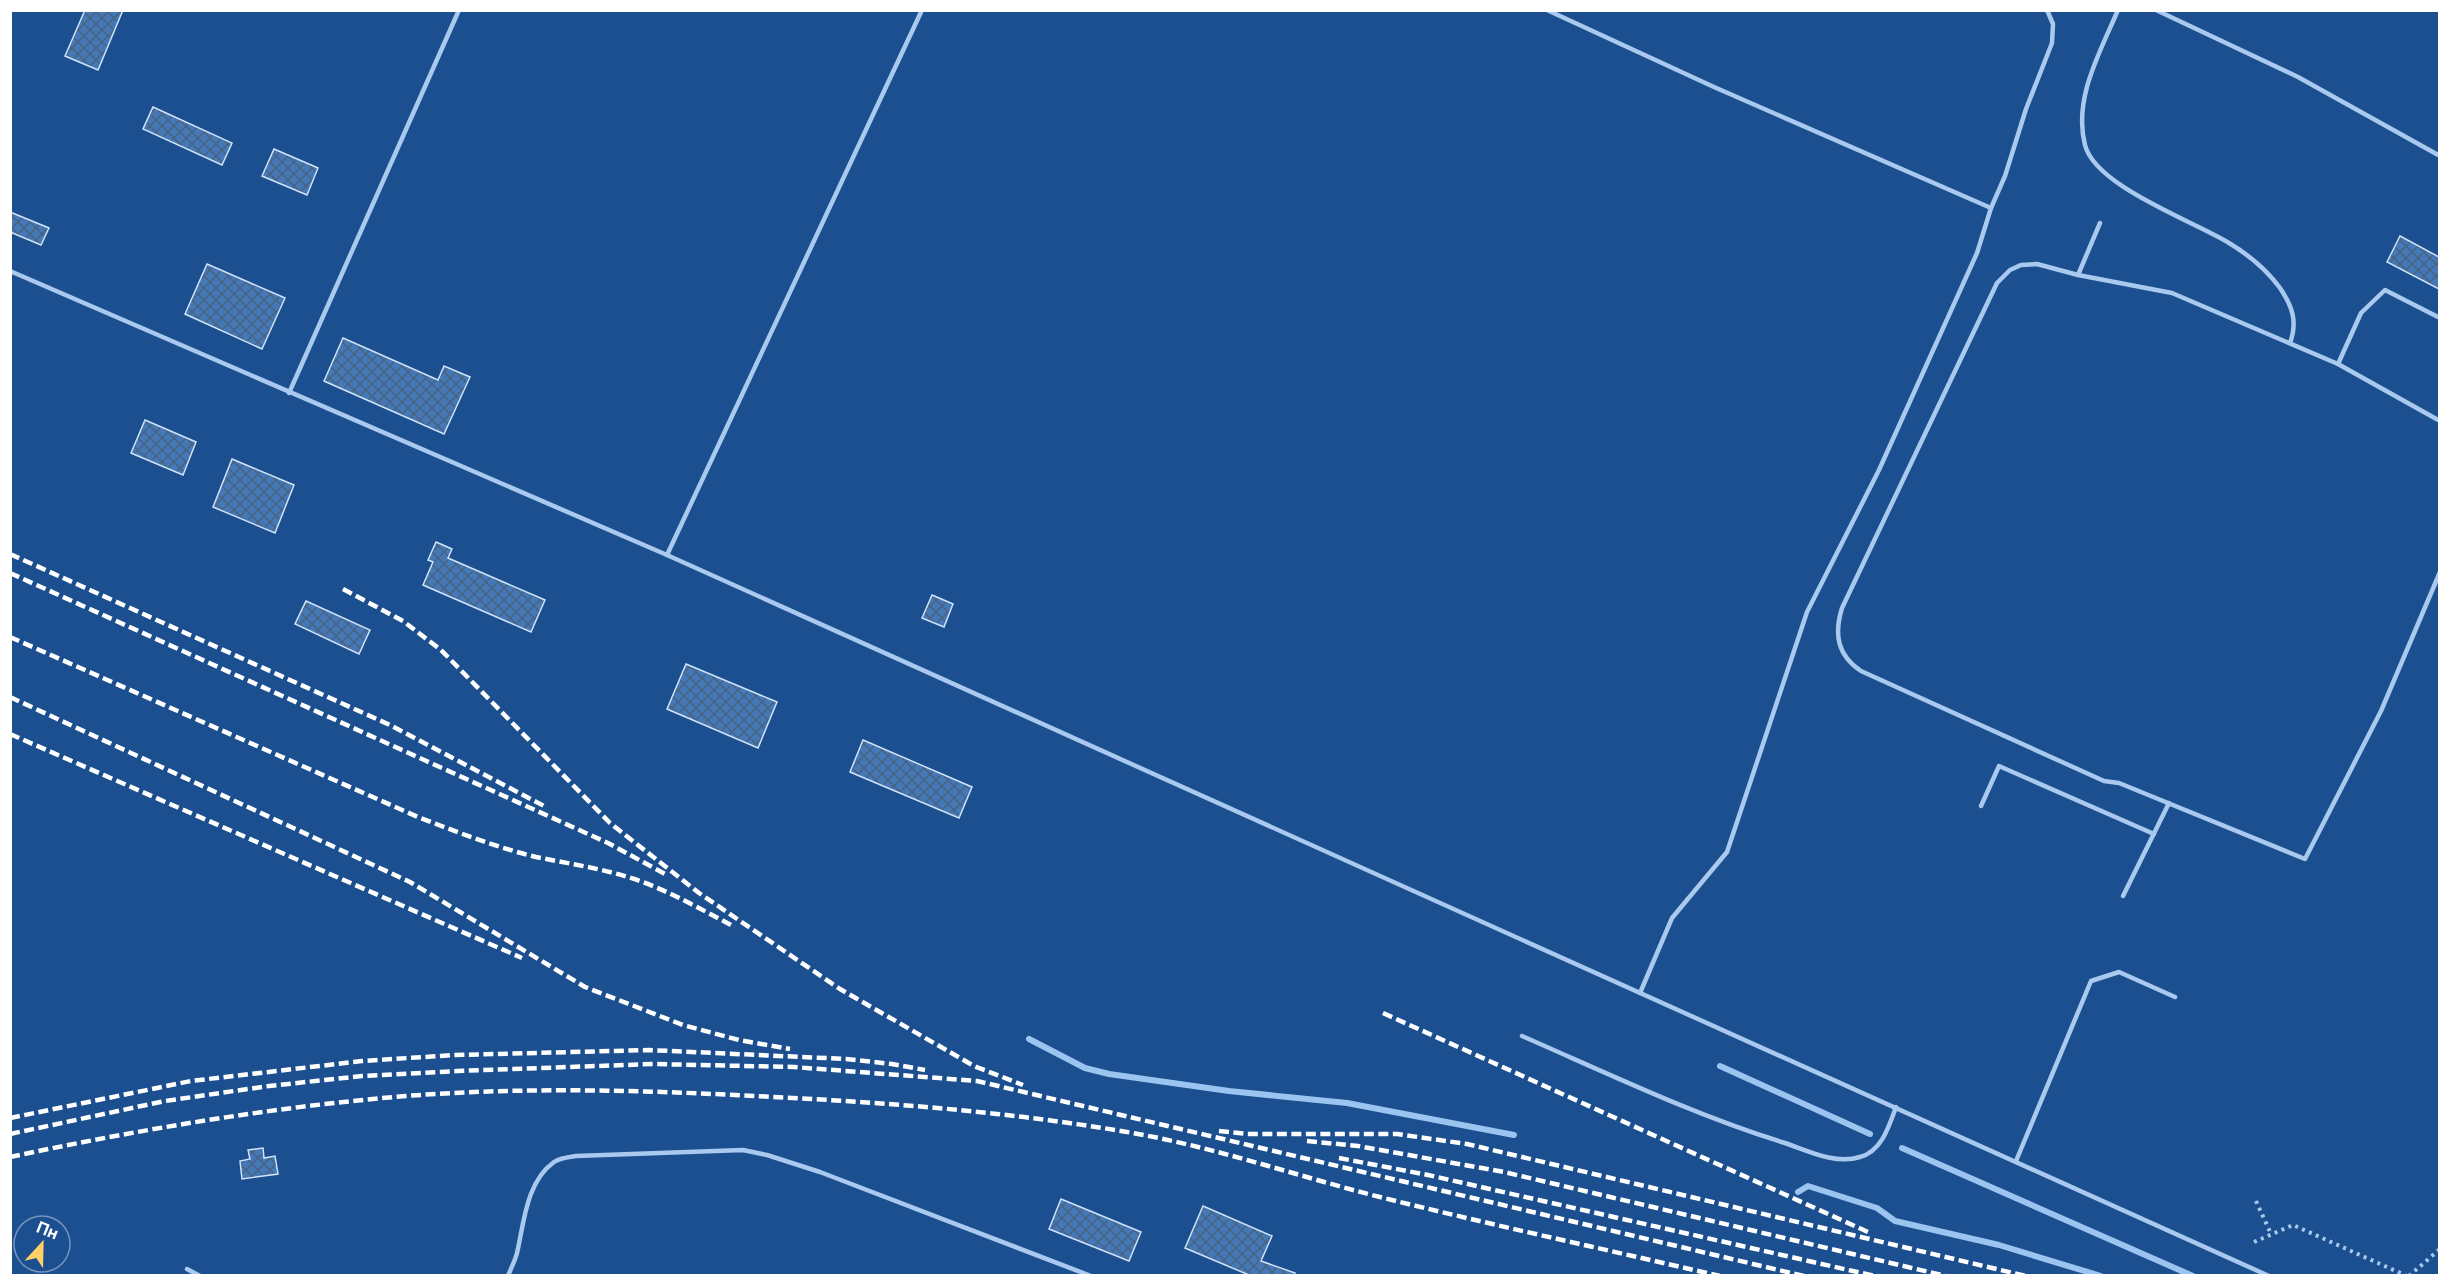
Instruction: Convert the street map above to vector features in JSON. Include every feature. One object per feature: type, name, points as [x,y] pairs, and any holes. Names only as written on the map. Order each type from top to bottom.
[{"type":"lane","points":[[289,393],[459,10]]},
{"type":"lane","points":[[667,555],[922,10]]},
{"type":"lane","points":[[1547,10],[1703,82],[1991,208]]},
{"type":"lane","points":[[1640,993],[1672,918],[1727,852],[1807,612],[1879,470],[1977,253],[2026,109],[2052,43],[2053,24],[2047,10]]},
{"type":"lane","points":[[2118,10],[2089,76],[2083,118],[2086,148],[2097,167],[2122,186],[2228,242],[2259,264],[2287,299],[2294,314],[2295,330],[2290,343]]},
{"type":"lane","points":[[2156,10],[2298,77],[2439,156]]},
{"type":"lane","points":[[2078,275],[2100,224]]},
{"type":"lane","points":[[2439,421],[2338,364],[2172,293],[2078,275],[2031,263],[2010,270],[2002,275],[1997,283],[1842,608],[1838,619],[1837,639],[1845,658],[1861,671],[2104,781],[2119,783],[2305,858],[2381,711],[2439,572]]},
{"type":"lane","points":[[10,271],[667,555],[2269,1275]]},
{"type":"lane","points":[[2338,364],[2361,313],[2385,290],[2439,318]]},
{"type":"lane","points":[[1981,806],[1999,766],[2154,834]]},
{"type":"lane","points":[[2123,896],[2169,803]]},
{"type":"lane","points":[[2016,1161],[2091,981],[2119,972],[2175,997]]},
{"type":"lane","points":[[1522,1036],[1698,1113],[1828,1157],[1852,1159],[1868,1154],[1886,1134],[1896,1107]]},
{"type":"lane","points":[[508,1275],[517,1255],[521,1226],[534,1187],[544,1170],[556,1161],[576,1156],[743,1150],[820,1172],[1090,1275]]},
{"type":"lane","points":[[187,1269],[200,1275]]},
{"type":"path","points":[[2256,1201],[2271,1234]]},
{"type":"path","points":[[2254,1242],[2293,1225],[2408,1275],[2439,1249]]},
{"type":"building","points":[[85,10],[123,10],[98,70],[65,56]]},
{"type":"building","points":[[153,107],[232,143],[222,165],[143,129]]},
{"type":"building","points":[[274,149],[318,168],[307,195],[262,176]]},
{"type":"building","points":[[10,212],[49,228],[41,245],[10,232]]},
{"type":"building","points":[[2400,236],[2439,257],[2439,289],[2387,262]]},
{"type":"building","points":[[207,264],[285,298],[262,349],[185,314]]},
{"type":"building","points":[[343,338],[438,380],[444,366],[470,377],[444,434],[324,381]]},
{"type":"building","points":[[145,420],[196,442],[183,475],[131,453]]},
{"type":"building","points":[[232,459],[294,485],[275,533],[213,507]]},
{"type":"building","points":[[436,542],[452,549],[448,558],[545,600],[531,632],[423,585],[433,562],[428,560]]},
{"type":"building","points":[[932,595],[953,604],[944,627],[922,618]]},
{"type":"building","points":[[306,601],[370,630],[359,654],[295,624]]},
{"type":"building","points":[[686,664],[777,702],[758,748],[667,709]]},
{"type":"building","points":[[863,740],[972,787],[959,818],[850,772]]},
{"type":"building","points":[[263,1148],[264,1158],[275,1156],[278,1174],[242,1179],[240,1161],[250,1159],[248,1150]]},
{"type":"building","points":[[1061,1199],[1141,1232],[1129,1261],[1049,1229]]},
{"type":"building","points":[[1203,1206],[1272,1236],[1261,1261],[1295,1273],[1295,1275],[1249,1275],[1185,1248]]},
{"type":"waterway","points":[[1029,1039],[1085,1068],[1109,1074],[1229,1091],[1347,1103],[1514,1135]]},
{"type":"waterway","points":[[1720,1066],[1870,1134]]},
{"type":"waterway","points":[[1902,1148],[2193,1276]]},
{"type":"waterway","points":[[1798,1192],[1808,1186],[1877,1208],[1895,1221],[1999,1245],[2101,1276]]},
{"type":"railway","points":[[10,554],[390,725],[546,807]]},
{"type":"railway","points":[[10,573],[608,843],[667,875]]},
{"type":"railway","points":[[343,589],[403,621],[441,650],[610,823],[699,893],[840,989],[974,1066],[1023,1085]]},
{"type":"railway","points":[[10,637],[418,817],[521,853],[640,881],[735,927]]},
{"type":"railway","points":[[10,697],[410,882],[585,987],[683,1025],[739,1040],[790,1049]]},
{"type":"railway","points":[[10,734],[522,958]]},
{"type":"railway","points":[[1383,1013],[1868,1232]]},
{"type":"railway","points":[[10,1118],[191,1081],[362,1061],[455,1055],[649,1050],[846,1059],[925,1070]]},
{"type":"railway","points":[[10,1134],[165,1101],[362,1076],[653,1064],[794,1067],[977,1081],[1804,1276]]},
{"type":"railway","points":[[10,1157],[208,1120],[307,1106],[450,1093],[581,1090],[848,1101],[1034,1118],[1158,1138],[1415,1206],[1720,1276]]},
{"type":"railway","points":[[1219,1131],[1247,1134],[1397,1134],[1467,1144],[2026,1276]]},
{"type":"railway","points":[[1307,1141],[1358,1146],[1504,1172],[1946,1276]]},
{"type":"railway","points":[[1339,1158],[1428,1175],[1875,1276]]}]
